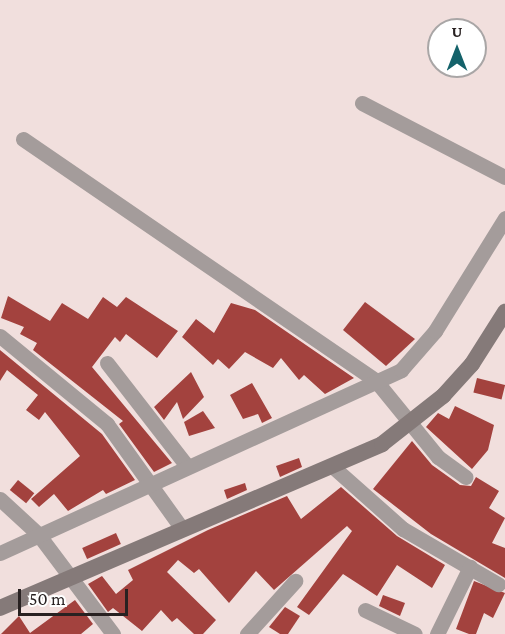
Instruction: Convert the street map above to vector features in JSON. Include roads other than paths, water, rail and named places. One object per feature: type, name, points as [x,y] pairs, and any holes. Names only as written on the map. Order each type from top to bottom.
[{"type":"main road","points":[[0,608],[65,572],[332,465],[406,419],[472,364],[505,312]]},
{"type":"street","points":[[362,103],[505,177]]},
{"type":"street","points":[[23,139],[379,385],[438,457],[466,477]]},
{"type":"street","points":[[0,553],[40,538],[187,466],[379,385],[401,370],[421,351],[505,218]]},
{"type":"street","points":[[0,336],[107,424],[152,482],[180,526]]},
{"type":"street","points":[[106,363],[187,466]]},
{"type":"street","points":[[332,465],[403,529],[498,584]]},
{"type":"street","points":[[0,499],[40,538],[113,634]]},
{"type":"street","points":[[437,634],[470,567]]},
{"type":"street","points":[[247,634],[296,581]]},
{"type":"street","points":[[365,610],[415,634]]}]
